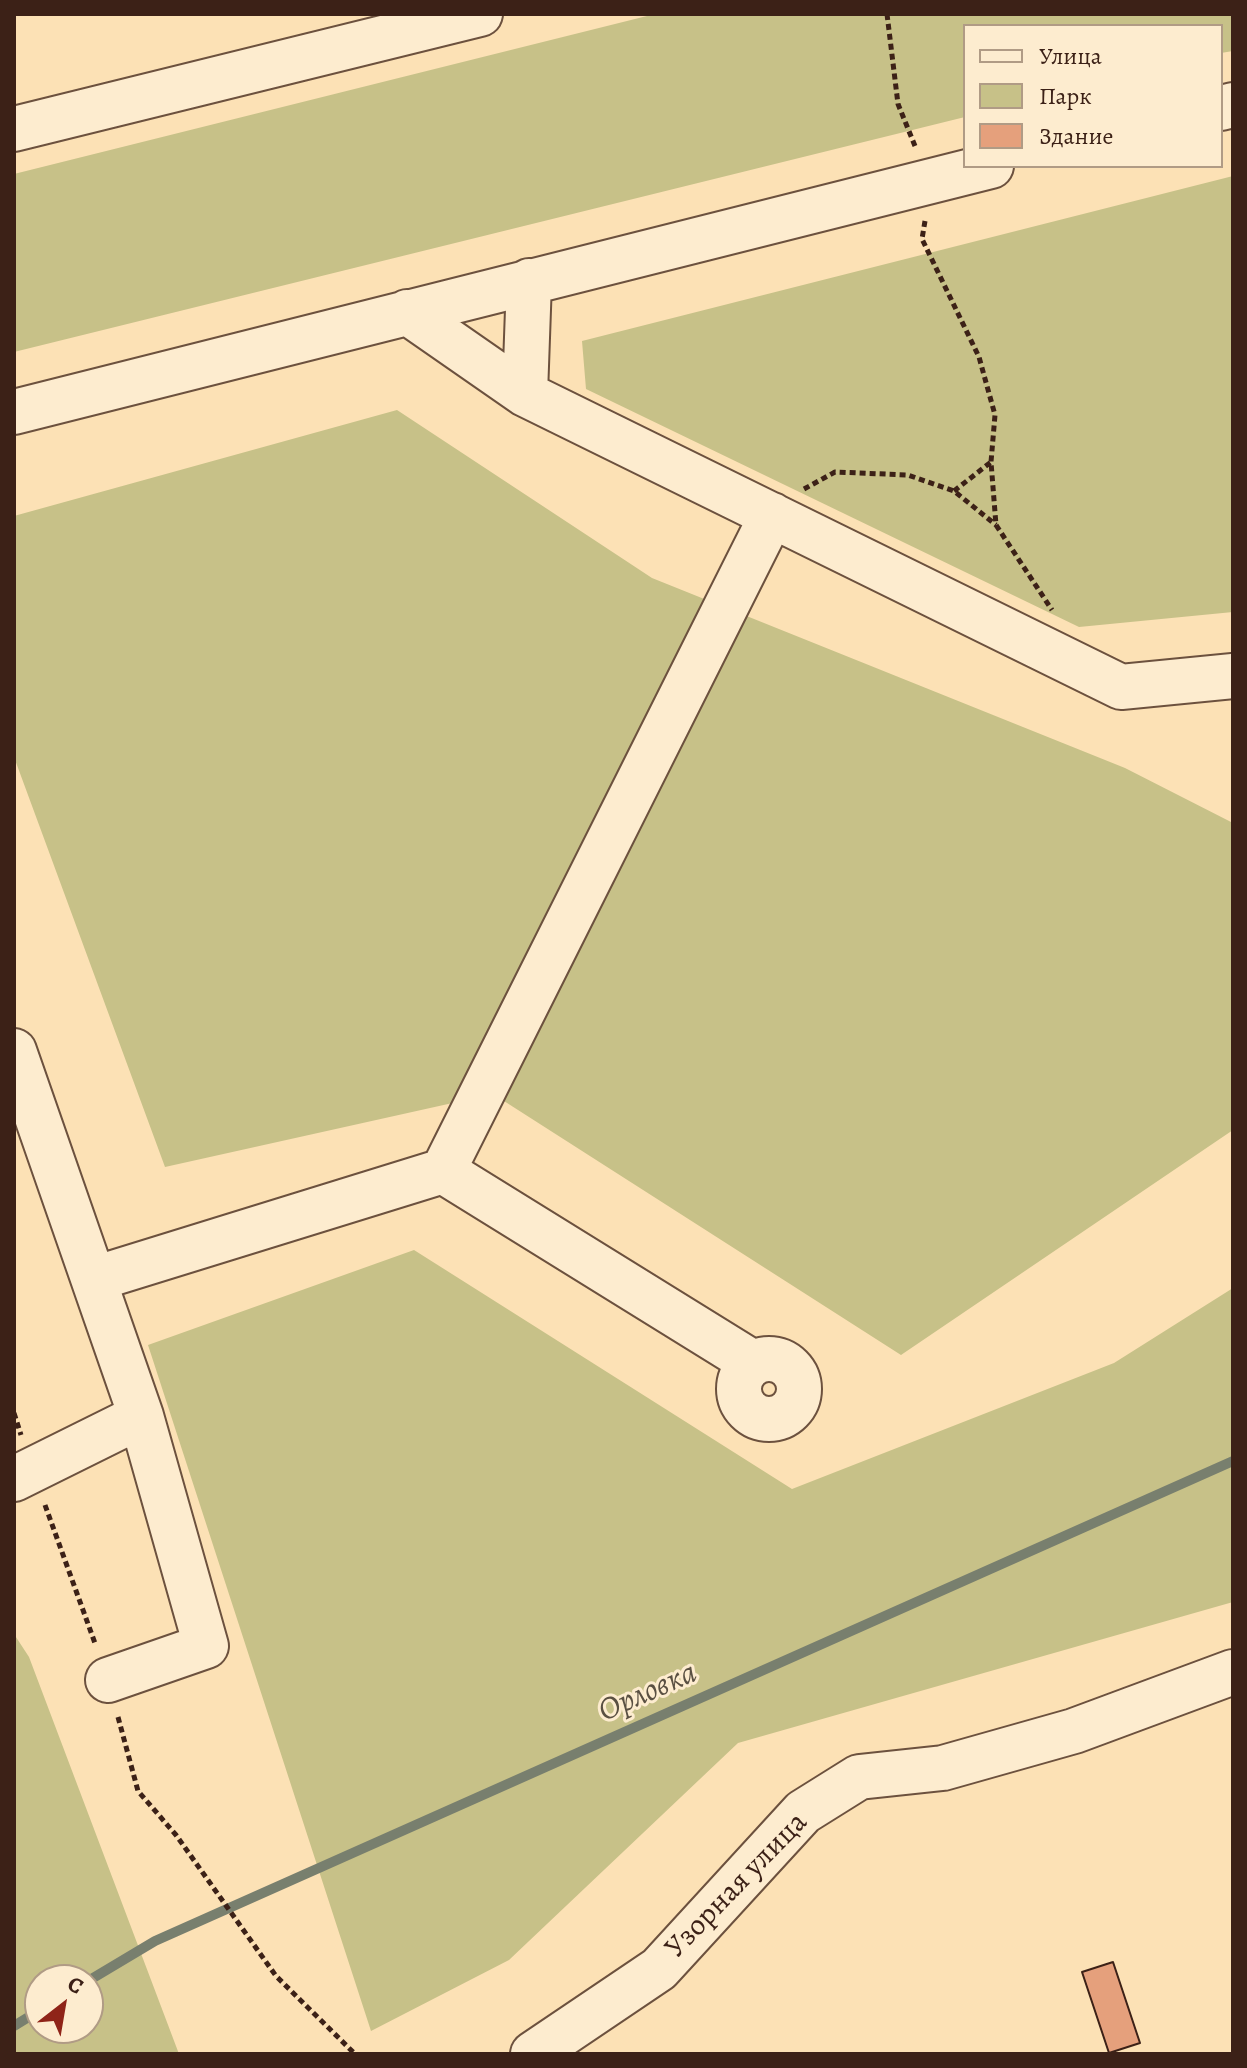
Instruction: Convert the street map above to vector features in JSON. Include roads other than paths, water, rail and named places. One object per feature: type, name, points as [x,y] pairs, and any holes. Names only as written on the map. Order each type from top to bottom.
[{"type":"street","points":[[14,129],[480,14]]},
{"type":"street","points":[[14,412],[983,168]]},
{"type":"street","points":[[525,394],[529,281]]},
{"type":"street","points":[[407,312],[525,394],[1121,687],[1233,676]]},
{"type":"street","points":[[94,1279],[443,1171],[772,515]]},
{"type":"street","points":[[14,1051],[141,1416],[206,1646],[108,1680]]},
{"type":"street","points":[[443,1171],[753,1363]]},
{"type":"street","points":[[23,1474],[141,1416]]},
{"type":"street","name":"Узорная улица","points":[[533,2054],[659,1969],[803,1812],[859,1777],[957,1764],[1074,1731],[1233,1672]]},
{"type":"waterway","name":"Орловка","points":[[104,1971],[155,1941],[1233,1461]]},
{"type":"waterway","name":"Орловка","points":[[14,2026],[24,2020]]}]
